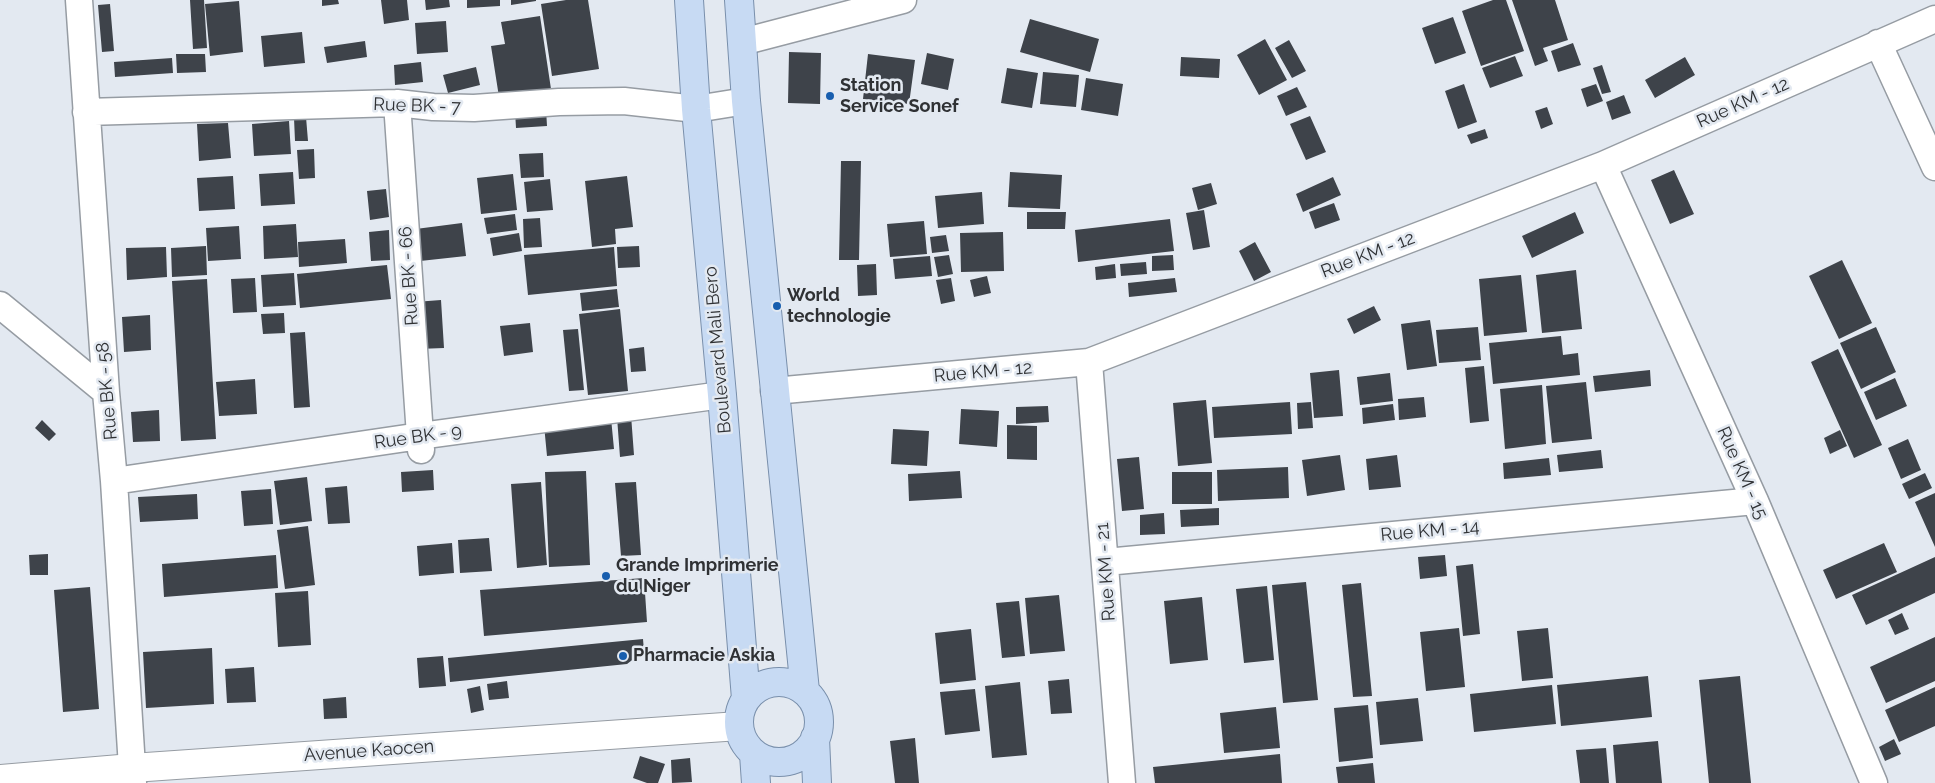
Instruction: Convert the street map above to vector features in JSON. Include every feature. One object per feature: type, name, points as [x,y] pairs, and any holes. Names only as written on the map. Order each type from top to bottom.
[{"type":"main road","name":"Boulevard Mali Bero","points":[[689,0],[696,109],[722,395],[746,699]]},
{"type":"main road","points":[[739,0],[746,101],[805,691]]},
{"type":"main road","points":[[815,738],[802,754],[788,761],[766,760],[754,754],[742,738],[739,714],[746,699],[762,684],[778,682],[794,684],[805,691],[813,701],[819,718],[815,738],[817,783]]},
{"type":"main road","points":[[754,754],[756,783]]},
{"type":"street","name":"Rue BK - 58","points":[[79,0],[133,775]]},
{"type":"street","points":[[742,42],[903,0]]},
{"type":"street","name":"Rue KM - 12","points":[[774,391],[1089,362],[1603,165],[1935,19]]},
{"type":"street","points":[[1878,43],[1935,167]]},
{"type":"street","name":"Rue BK - 7","points":[[86,112],[397,103],[440,108],[474,108],[559,102],[624,101],[696,109],[746,101]]},
{"type":"street","name":"Rue BK - 66","points":[[397,103],[420,443]]},
{"type":"street","name":"Rue KM - 15","points":[[1603,165],[1755,501],[1874,783]]},
{"type":"street","points":[[0,305],[106,392]]},
{"type":"street","name":"Rue KM - 21","points":[[1089,362],[1122,783]]},
{"type":"street","name":"Rue BK - 9","points":[[114,481],[420,443],[722,395]]},
{"type":"street","name":"Rue KM - 14","points":[[1106,562],[1755,501]]},
{"type":"street","name":"Avenue Kaocen","points":[[0,779],[133,775],[739,726]]},
{"type":"building","points":[[190,0],[204,0],[207,48],[193,49]]},
{"type":"building","points":[[322,0],[338,0],[339,4],[322,6]]},
{"type":"building","points":[[381,0],[407,0],[409,20],[384,24]]},
{"type":"building","points":[[425,0],[449,0],[450,7],[426,10]]},
{"type":"building","points":[[467,0],[500,0],[500,6],[467,8]]},
{"type":"building","points":[[511,0],[536,0],[536,1],[511,5]]},
{"type":"building","points":[[566,0],[588,0],[599,69],[552,76],[541,4]]},
{"type":"building","points":[[1493,0],[1506,0],[1524,51],[1481,66],[1462,11]]},
{"type":"building","points":[[1512,0],[1555,0],[1568,40],[1543,48],[1548,61],[1535,66]]},
{"type":"building","points":[[239,1],[243,52],[210,56],[205,4]]},
{"type":"building","points":[[110,4],[114,51],[102,52],[98,5]]},
{"type":"building","points":[[540,16],[551,89],[499,97],[491,46],[505,44],[501,22]]},
{"type":"building","points":[[1453,17],[1466,53],[1435,64],[1422,28]]},
{"type":"building","points":[[1030,19],[1099,39],[1090,72],[1020,52]]},
{"type":"building","points":[[446,21],[448,52],[417,54],[415,23]]},
{"type":"building","points":[[302,32],[305,63],[264,67],[261,36]]},
{"type":"building","points":[[1265,39],[1287,80],[1259,95],[1237,55]]},
{"type":"building","points":[[1289,40],[1306,71],[1292,78],[1275,48]]},
{"type":"building","points":[[365,41],[367,57],[327,63],[324,47]]},
{"type":"building","points":[[1573,43],[1581,65],[1558,72],[1551,51]]},
{"type":"building","points":[[789,52],[821,53],[820,104],[788,103]]},
{"type":"building","points":[[927,53],[954,59],[948,90],[921,84]]},
{"type":"building","points":[[176,54],[205,54],[206,72],[177,73]]},
{"type":"building","points":[[868,54],[915,60],[909,104],[863,99]]},
{"type":"building","points":[[1515,56],[1523,76],[1490,88],[1482,68]]},
{"type":"building","points":[[1181,57],[1220,59],[1219,78],[1180,76]]},
{"type":"building","points":[[1685,57],[1695,75],[1655,98],[1645,80]]},
{"type":"building","points":[[172,58],[173,73],[115,77],[114,62]]},
{"type":"building","points":[[421,62],[423,82],[395,85],[394,65]]},
{"type":"building","points":[[1602,65],[1611,92],[1602,94],[1593,68]]},
{"type":"building","points":[[476,67],[480,85],[448,93],[443,75]]},
{"type":"building","points":[[1007,68],[1038,73],[1032,108],[1001,103]]},
{"type":"building","points":[[1043,72],[1079,75],[1076,107],[1040,104]]},
{"type":"building","points":[[1086,78],[1123,84],[1118,116],[1081,110]]},
{"type":"building","points":[[1464,84],[1477,122],[1458,129],[1445,91]]},
{"type":"building","points":[[1596,84],[1603,101],[1587,107],[1581,89]]},
{"type":"building","points":[[1297,87],[1307,107],[1286,116],[1277,96]]},
{"type":"building","points":[[1624,95],[1631,113],[1612,120],[1606,102]]},
{"type":"building","points":[[1547,107],[1553,124],[1541,129],[1535,111]]},
{"type":"building","points":[[546,109],[547,126],[516,128],[515,111]]},
{"type":"building","points":[[1310,116],[1326,152],[1306,160],[1290,124]]},
{"type":"building","points":[[306,117],[308,141],[295,141],[294,118]]},
{"type":"building","points":[[289,121],[291,154],[254,156],[252,124]]},
{"type":"building","points":[[228,123],[231,158],[199,161],[197,124]]},
{"type":"building","points":[[1485,129],[1488,138],[1471,144],[1467,135]]},
{"type":"building","points":[[314,149],[315,178],[299,179],[297,150]]},
{"type":"building","points":[[543,153],[544,177],[521,178],[519,154]]},
{"type":"building","points":[[841,161],[861,161],[859,260],[839,260]]},
{"type":"building","points":[[1674,170],[1694,214],[1670,224],[1651,180]]},
{"type":"building","points":[[293,172],[295,204],[261,206],[259,174]]},
{"type":"building","points":[[1010,172],[1062,175],[1060,209],[1008,207]]},
{"type":"building","points":[[513,174],[517,210],[481,214],[477,178]]},
{"type":"building","points":[[233,176],[235,209],[199,211],[197,178]]},
{"type":"building","points":[[627,176],[633,227],[615,229],[616,244],[592,247],[585,181]]},
{"type":"building","points":[[1333,177],[1341,195],[1303,212],[1296,194]]},
{"type":"building","points":[[550,179],[553,210],[527,212],[524,182]]},
{"type":"building","points":[[1211,183],[1217,204],[1198,210],[1192,188]]},
{"type":"building","points":[[386,189],[389,217],[370,220],[367,191]]},
{"type":"building","points":[[982,192],[984,224],[938,228],[935,196]]},
{"type":"building","points":[[1334,203],[1340,220],[1315,229],[1309,212]]},
{"type":"building","points":[[1204,210],[1210,247],[1193,250],[1186,213]]},
{"type":"building","points":[[1027,212],[1066,212],[1065,229],[1027,229]]},
{"type":"building","points":[[1575,212],[1584,233],[1532,258],[1522,236]]},
{"type":"building","points":[[515,214],[517,230],[487,234],[484,218]]},
{"type":"building","points":[[540,218],[542,247],[524,248],[523,219]]},
{"type":"building","points":[[1170,219],[1174,251],[1078,262],[1075,230]]},
{"type":"building","points":[[924,221],[927,254],[890,257],[887,224]]},
{"type":"building","points":[[462,223],[466,256],[411,262],[408,230]]},
{"type":"building","points":[[296,224],[298,257],[264,259],[263,226]]},
{"type":"building","points":[[239,226],[241,259],[208,261],[206,228]]},
{"type":"building","points":[[389,230],[390,260],[371,261],[369,232]]},
{"type":"building","points":[[1003,232],[1004,271],[961,272],[960,233]]},
{"type":"building","points":[[519,233],[522,251],[493,256],[490,238]]},
{"type":"building","points":[[946,235],[949,251],[932,253],[930,237]]},
{"type":"building","points":[[345,239],[347,263],[299,267],[298,242]]},
{"type":"building","points":[[1255,242],[1271,272],[1254,281],[1239,251]]},
{"type":"building","points":[[206,246],[207,275],[172,277],[171,248]]},
{"type":"building","points":[[639,246],[640,267],[618,268],[617,247]]},
{"type":"building","points":[[166,247],[167,277],[127,280],[126,248]]},
{"type":"building","points":[[614,247],[617,286],[528,295],[524,255]]},
{"type":"building","points":[[949,255],[953,274],[938,277],[934,257]]},
{"type":"building","points":[[1173,255],[1174,270],[1152,271],[1152,256]]},
{"type":"building","points":[[930,256],[932,276],[895,279],[893,259]]},
{"type":"building","points":[[1842,260],[1872,323],[1839,339],[1809,276]]},
{"type":"building","points":[[1146,262],[1147,274],[1121,276],[1120,264]]},
{"type":"building","points":[[876,264],[877,295],[858,296],[857,265]]},
{"type":"building","points":[[1115,264],[1116,278],[1096,280],[1095,267]]},
{"type":"building","points":[[387,265],[391,299],[300,308],[297,274]]},
{"type":"building","points":[[1576,270],[1582,329],[1542,333],[1536,275]]},
{"type":"building","points":[[294,273],[296,305],[263,307],[261,275]]},
{"type":"building","points":[[1521,275],[1527,332],[1484,336],[1479,279]]},
{"type":"building","points":[[987,276],[991,293],[974,297],[970,280]]},
{"type":"building","points":[[255,278],[257,312],[233,313],[231,279]]},
{"type":"building","points":[[951,278],[955,301],[941,304],[936,280]]},
{"type":"building","points":[[1175,278],[1177,292],[1129,297],[1128,283]]},
{"type":"building","points":[[207,279],[216,439],[181,441],[172,281]]},
{"type":"building","points":[[617,289],[619,307],[582,311],[580,293]]},
{"type":"building","points":[[441,300],[444,348],[418,349],[415,302]]},
{"type":"building","points":[[1374,306],[1381,320],[1354,334],[1347,319]]},
{"type":"building","points":[[620,309],[628,391],[588,395],[579,314]]},
{"type":"building","points":[[284,313],[285,333],[263,334],[261,314]]},
{"type":"building","points":[[150,315],[151,350],[124,352],[122,317]]},
{"type":"building","points":[[1430,320],[1437,366],[1407,370],[1401,324]]},
{"type":"building","points":[[530,323],[533,352],[504,356],[500,326]]},
{"type":"building","points":[[1478,327],[1481,360],[1439,363],[1436,330]]},
{"type":"building","points":[[1876,327],[1896,372],[1861,389],[1840,343]]},
{"type":"building","points":[[578,329],[584,390],[569,391],[563,330]]},
{"type":"building","points":[[305,332],[310,407],[294,408],[290,333]]},
{"type":"building","points":[[1561,336],[1563,355],[1578,353],[1580,375],[1493,384],[1489,343]]},
{"type":"building","points":[[644,347],[646,371],[631,372],[629,349]]},
{"type":"building","points":[[1838,349],[1882,445],[1854,458],[1811,362]]},
{"type":"building","points":[[1484,366],[1489,421],[1470,423],[1465,368]]},
{"type":"building","points":[[1339,370],[1343,416],[1314,418],[1310,373]]},
{"type":"building","points":[[1650,370],[1651,386],[1595,392],[1593,376]]},
{"type":"building","points":[[1390,373],[1393,401],[1360,405],[1357,377]]},
{"type":"building","points":[[1895,378],[1907,406],[1876,420],[1864,392]]},
{"type":"building","points":[[255,379],[257,414],[219,416],[216,382]]},
{"type":"building","points":[[1586,382],[1592,439],[1552,443],[1546,386]]},
{"type":"building","points":[[1542,385],[1546,444],[1505,449],[1500,389]]},
{"type":"building","points":[[1424,397],[1426,417],[1399,420],[1398,399]]},
{"type":"building","points":[[1206,400],[1212,463],[1178,466],[1173,403]]},
{"type":"building","points":[[1290,402],[1292,434],[1214,438],[1212,407]]},
{"type":"building","points":[[1311,402],[1313,428],[1298,429],[1297,403]]},
{"type":"building","points":[[1393,404],[1395,420],[1363,424],[1362,408]]},
{"type":"building","points":[[1048,406],[1049,422],[1016,424],[1016,407]]},
{"type":"building","points":[[961,409],[999,411],[997,447],[959,444]]},
{"type":"building","points":[[159,410],[160,441],[133,442],[131,412]]},
{"type":"building","points":[[631,415],[634,455],[620,457],[617,417]]},
{"type":"building","points":[[611,418],[614,449],[547,456],[544,425]]},
{"type":"building","points":[[42,420],[56,434],[49,441],[35,428]]},
{"type":"building","points":[[1007,425],[1037,426],[1037,460],[1007,459]]},
{"type":"building","points":[[893,429],[929,431],[927,466],[891,464]]},
{"type":"building","points":[[1840,430],[1847,446],[1830,454],[1824,438]]},
{"type":"building","points":[[1908,439],[1921,470],[1901,479],[1888,448]]},
{"type":"building","points":[[1601,450],[1603,468],[1559,472],[1557,455]]},
{"type":"building","points":[[1340,455],[1345,490],[1307,496],[1302,460]]},
{"type":"building","points":[[1397,455],[1401,487],[1369,490],[1366,459]]},
{"type":"building","points":[[1139,457],[1144,509],[1122,511],[1117,459]]},
{"type":"building","points":[[1549,458],[1551,475],[1504,479],[1503,463]]},
{"type":"building","points":[[1288,467],[1289,498],[1218,501],[1217,470]]},
{"type":"building","points":[[433,470],[434,490],[402,492],[401,472]]},
{"type":"building","points":[[586,471],[590,565],[549,567],[545,472]]},
{"type":"building","points":[[960,471],[962,498],[909,501],[908,474]]},
{"type":"building","points":[[1172,472],[1212,472],[1212,504],[1172,504]]},
{"type":"building","points":[[1925,473],[1932,488],[1909,499],[1902,484]]},
{"type":"building","points":[[307,477],[312,521],[280,525],[274,481]]},
{"type":"building","points":[[541,482],[547,565],[517,568],[511,484]]},
{"type":"building","points":[[636,482],[641,555],[621,556],[615,483]]},
{"type":"building","points":[[347,486],[350,523],[328,524],[325,488]]},
{"type":"building","points":[[271,489],[273,524],[244,526],[241,491]]},
{"type":"building","points":[[1935,493],[1935,547],[1915,502]]},
{"type":"building","points":[[197,494],[198,519],[140,522],[138,497]]},
{"type":"building","points":[[1219,508],[1219,525],[1181,527],[1180,510]]},
{"type":"building","points":[[1164,513],[1165,534],[1140,535],[1140,515]]},
{"type":"building","points":[[308,526],[315,585],[285,589],[277,530]]},
{"type":"building","points":[[489,538],[492,571],[460,573],[458,540]]},
{"type":"building","points":[[452,543],[454,573],[419,576],[417,546]]},
{"type":"building","points":[[1884,543],[1897,572],[1836,599],[1823,570]]},
{"type":"building","points":[[48,554],[48,575],[30,575],[29,555]]},
{"type":"building","points":[[276,555],[278,588],[164,597],[162,564]]},
{"type":"building","points":[[1445,555],[1447,576],[1420,579],[1418,557]]},
{"type":"building","points":[[1935,557],[1935,593],[1866,625],[1852,595]]},
{"type":"building","points":[[1473,564],[1480,634],[1463,636],[1456,566]]},
{"type":"building","points":[[644,578],[647,622],[484,636],[480,590]]},
{"type":"building","points":[[1306,582],[1318,700],[1283,703],[1272,585]]},
{"type":"building","points":[[1361,583],[1372,696],[1353,697],[1342,585]]},
{"type":"building","points":[[1267,586],[1274,660],[1244,663],[1236,589]]},
{"type":"building","points":[[90,587],[99,709],[63,712],[54,590]]},
{"type":"building","points":[[308,591],[311,645],[278,647],[275,593]]},
{"type":"building","points":[[1059,595],[1065,651],[1030,654],[1025,598]]},
{"type":"building","points":[[1202,597],[1208,660],[1170,664],[1164,601]]},
{"type":"building","points":[[1019,601],[1025,656],[1002,658],[996,603]]},
{"type":"building","points":[[1902,613],[1909,629],[1895,635],[1888,620]]},
{"type":"building","points":[[1459,628],[1465,687],[1426,691],[1420,632]]},
{"type":"building","points":[[1548,628],[1553,678],[1522,681],[1517,631]]},
{"type":"building","points":[[971,629],[976,680],[940,684],[935,633]]},
{"type":"building","points":[[1935,637],[1935,681],[1886,703],[1870,667]]},
{"type":"building","points":[[643,639],[644,651],[627,664],[450,682],[448,658]]},
{"type":"building","points":[[212,648],[214,704],[146,708],[143,652]]},
{"type":"building","points":[[443,656],[446,686],[419,688],[417,658]]},
{"type":"building","points":[[254,667],[256,702],[227,703],[225,669]]},
{"type":"building","points":[[1648,676],[1652,717],[1561,726],[1557,685]]},
{"type":"building","points":[[1740,676],[1751,783],[1709,783],[1699,680]]},
{"type":"building","points":[[1069,679],[1072,713],[1051,714],[1048,681]]},
{"type":"building","points":[[507,681],[509,698],[489,700],[487,684]]},
{"type":"building","points":[[1020,682],[1027,755],[992,758],[985,686]]},
{"type":"building","points":[[1552,685],[1556,724],[1474,732],[1470,694]]},
{"type":"building","points":[[480,686],[484,710],[471,713],[467,689]]},
{"type":"building","points":[[1935,687],[1935,726],[1899,742],[1885,710]]},
{"type":"building","points":[[975,689],[980,731],[945,735],[940,692]]},
{"type":"building","points":[[346,697],[347,718],[324,719],[323,699]]},
{"type":"building","points":[[1418,698],[1423,741],[1380,745],[1376,702]]},
{"type":"building","points":[[1368,705],[1373,758],[1339,762],[1334,708]]},
{"type":"building","points":[[1276,707],[1280,748],[1224,753],[1220,713]]},
{"type":"building","points":[[915,738],[919,783],[895,783],[890,741]]},
{"type":"building","points":[[1894,739],[1901,754],[1885,761],[1879,747]]},
{"type":"building","points":[[1658,741],[1662,783],[1616,783],[1613,745]]},
{"type":"building","points":[[1606,748],[1609,783],[1580,783],[1576,750]]},
{"type":"building","points":[[1280,754],[1282,783],[1155,783],[1153,767]]},
{"type":"building","points":[[640,756],[665,764],[658,783],[647,783],[633,778]]},
{"type":"building","points":[[690,758],[692,782],[672,783],[671,760]]},
{"type":"building","points":[[1373,763],[1375,783],[1338,783],[1336,767]]},
{"type":"place","name":"Station Service Sonef","points":[[830,96]]},
{"type":"place","name":"World technologie","points":[[777,306]]},
{"type":"place","name":"Grande Imprimerie du Niger","points":[[606,576]]},
{"type":"place","name":"Pharmacie Askia","points":[[623,656]]}]
